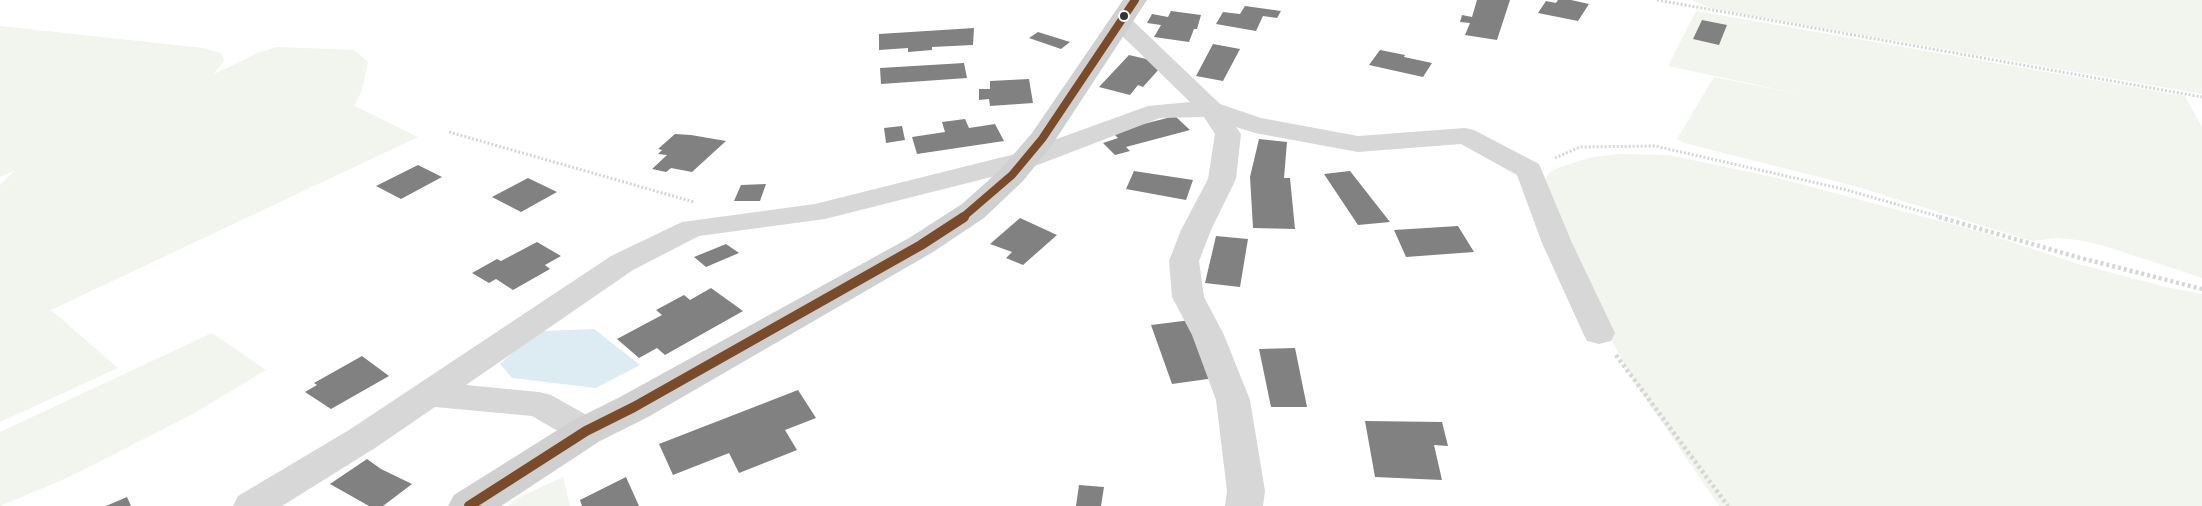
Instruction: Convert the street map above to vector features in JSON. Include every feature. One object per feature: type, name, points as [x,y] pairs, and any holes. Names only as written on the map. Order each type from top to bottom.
[{"type":"street","points":[[469,506],[586,431],[644,401],[921,245],[985,202],[1042,139],[1129,11],[1211,109],[1228,134],[1222,179],[1196,230],[1184,261],[1188,297],[1208,335],[1233,400],[1246,491],[1244,506]]},
{"type":"street","points":[[252,506],[429,394],[622,263],[692,228],[815,213],[1025,160],[1157,111],[1211,109],[1255,125],[1358,144],[1465,136],[1529,170],[1557,243],[1599,333]]},
{"type":"street","points":[[429,394],[539,404],[586,431]]},
{"type":"path","points":[[1657,0],[2202,97]]},
{"type":"path","points":[[1679,0],[1685,5]]},
{"type":"path","points":[[449,132],[701,204]]},
{"type":"path","points":[[1529,170],[1580,147],[1655,146],[1847,190],[2077,257],[2202,289]]},
{"type":"path","points":[[1599,333],[1728,506]]},
{"type":"shaded area","points":[[1691,0],[2202,0],[2202,94],[1731,12],[1707,7]]},
{"type":"shaded area","points":[[1696,11],[2185,96],[2202,127],[2202,278],[2102,245],[2057,238],[2032,241],[1854,186],[1684,143],[1677,139],[1714,77],[1809,96],[1668,66]]},
{"type":"shaded area","points":[[0,26],[203,48],[221,53],[224,60],[214,74],[260,52],[277,47],[354,50],[368,62],[362,89],[355,106],[418,137],[51,310],[118,368],[0,422],[0,185],[14,171],[0,177]]},
{"type":"shaded area","points":[[1619,154],[1669,155],[1778,178],[1981,232],[2082,265],[2202,294],[2202,506],[1719,506],[1633,380],[1572,266],[1541,187],[1549,173],[1560,167],[1593,157]]},
{"type":"shaded area","points":[[594,329],[640,365],[596,388],[512,378],[500,364],[526,341],[543,331]]},
{"type":"shaded area","points":[[212,333],[266,370],[193,414],[67,478],[0,506],[0,432]]},
{"type":"shaded area","points":[[563,477],[570,506],[508,506],[518,498]]},
{"type":"building","points":[[1477,0],[1510,0],[1497,40],[1465,35],[1470,23],[1460,22],[1462,15],[1472,17]]},
{"type":"building","points":[[1558,0],[1589,4],[1578,21],[1538,13],[1546,1],[1556,3]]},
{"type":"building","points":[[1245,6],[1281,11],[1277,18],[1263,16],[1256,31],[1216,24],[1223,12],[1240,14]]},
{"type":"building","points":[[1171,11],[1201,15],[1197,29],[1194,29],[1189,42],[1154,37],[1161,25],[1147,23],[1152,14],[1168,17]]},
{"type":"building","points":[[1702,20],[1727,25],[1719,45],[1693,39]]},
{"type":"building","points":[[974,28],[973,45],[932,47],[932,50],[908,52],[908,48],[879,50],[879,34]]},
{"type":"building","points":[[1038,32],[1070,42],[1061,49],[1029,38]]},
{"type":"building","points":[[1213,44],[1240,49],[1223,81],[1196,76]]},
{"type":"building","points":[[1380,50],[1432,63],[1423,77],[1369,65]]},
{"type":"building","points":[[1129,55],[1159,62],[1160,68],[1143,87],[1138,85],[1130,95],[1099,87]]},
{"type":"building","points":[[964,63],[967,78],[881,84],[880,68]]},
{"type":"building","points":[[1029,79],[1033,103],[990,106],[989,99],[979,100],[979,89],[990,89],[990,81]]},
{"type":"building","points":[[1175,116],[1190,130],[1126,147],[1130,151],[1115,155],[1103,143],[1118,138],[1112,132]]},
{"type":"building","points":[[965,119],[969,128],[995,124],[1004,141],[917,154],[912,137],[945,132],[942,122]]},
{"type":"building","points":[[902,126],[905,140],[886,143],[884,128]]},
{"type":"building","points":[[675,134],[726,141],[692,172],[671,168],[666,172],[652,169],[667,155],[658,154],[662,150],[658,149]]},
{"type":"building","points":[[1259,139],[1287,142],[1284,178],[1290,178],[1295,229],[1253,228],[1250,177]]},
{"type":"building","points":[[418,165],[442,177],[401,199],[376,186]]},
{"type":"building","points":[[1134,171],[1193,180],[1186,200],[1126,189]]},
{"type":"building","points":[[1350,171],[1390,222],[1358,225],[1324,174]]},
{"type":"building","points":[[528,178],[557,192],[521,212],[492,197]]},
{"type":"building","points":[[766,184],[760,201],[734,201],[741,185]]},
{"type":"building","points":[[1020,218],[1057,235],[1023,265],[1006,258],[1012,252],[990,244]]},
{"type":"building","points":[[1458,226],[1474,252],[1406,257],[1394,230]]},
{"type":"building","points":[[1216,236],[1248,239],[1240,287],[1205,283]]},
{"type":"building","points":[[537,242],[561,256],[545,265],[550,269],[513,290],[496,279],[489,283],[472,273],[497,259],[501,261]]},
{"type":"building","points":[[726,244],[739,253],[706,267],[694,257]]},
{"type":"building","points":[[711,288],[743,311],[665,355],[657,348],[639,358],[617,339],[662,315],[656,310],[684,295],[690,300]]},
{"type":"building","points":[[1191,320],[1215,378],[1172,384],[1151,325]]},
{"type":"building","points":[[1295,348],[1307,407],[1271,407],[1259,349]]},
{"type":"building","points":[[362,356],[389,376],[331,409],[305,392],[317,385],[314,383]]},
{"type":"building","points":[[798,390],[816,418],[785,430],[797,450],[739,473],[729,453],[673,475],[659,444]]},
{"type":"building","points":[[1365,421],[1442,422],[1448,446],[1434,445],[1442,480],[1375,477]]},
{"type":"building","points":[[367,459],[381,469],[412,484],[383,506],[369,506],[330,484]]},
{"type":"building","points":[[626,477],[639,506],[582,506],[580,500]]},
{"type":"building","points":[[1079,485],[1104,487],[1101,506],[1076,506]]},
{"type":"building","points":[[127,497],[131,506],[106,506]]},
{"type":"transit line","points":[[469,506],[586,431],[634,407],[921,245],[973,211],[1012,175],[1042,139],[1135,0]]}]
